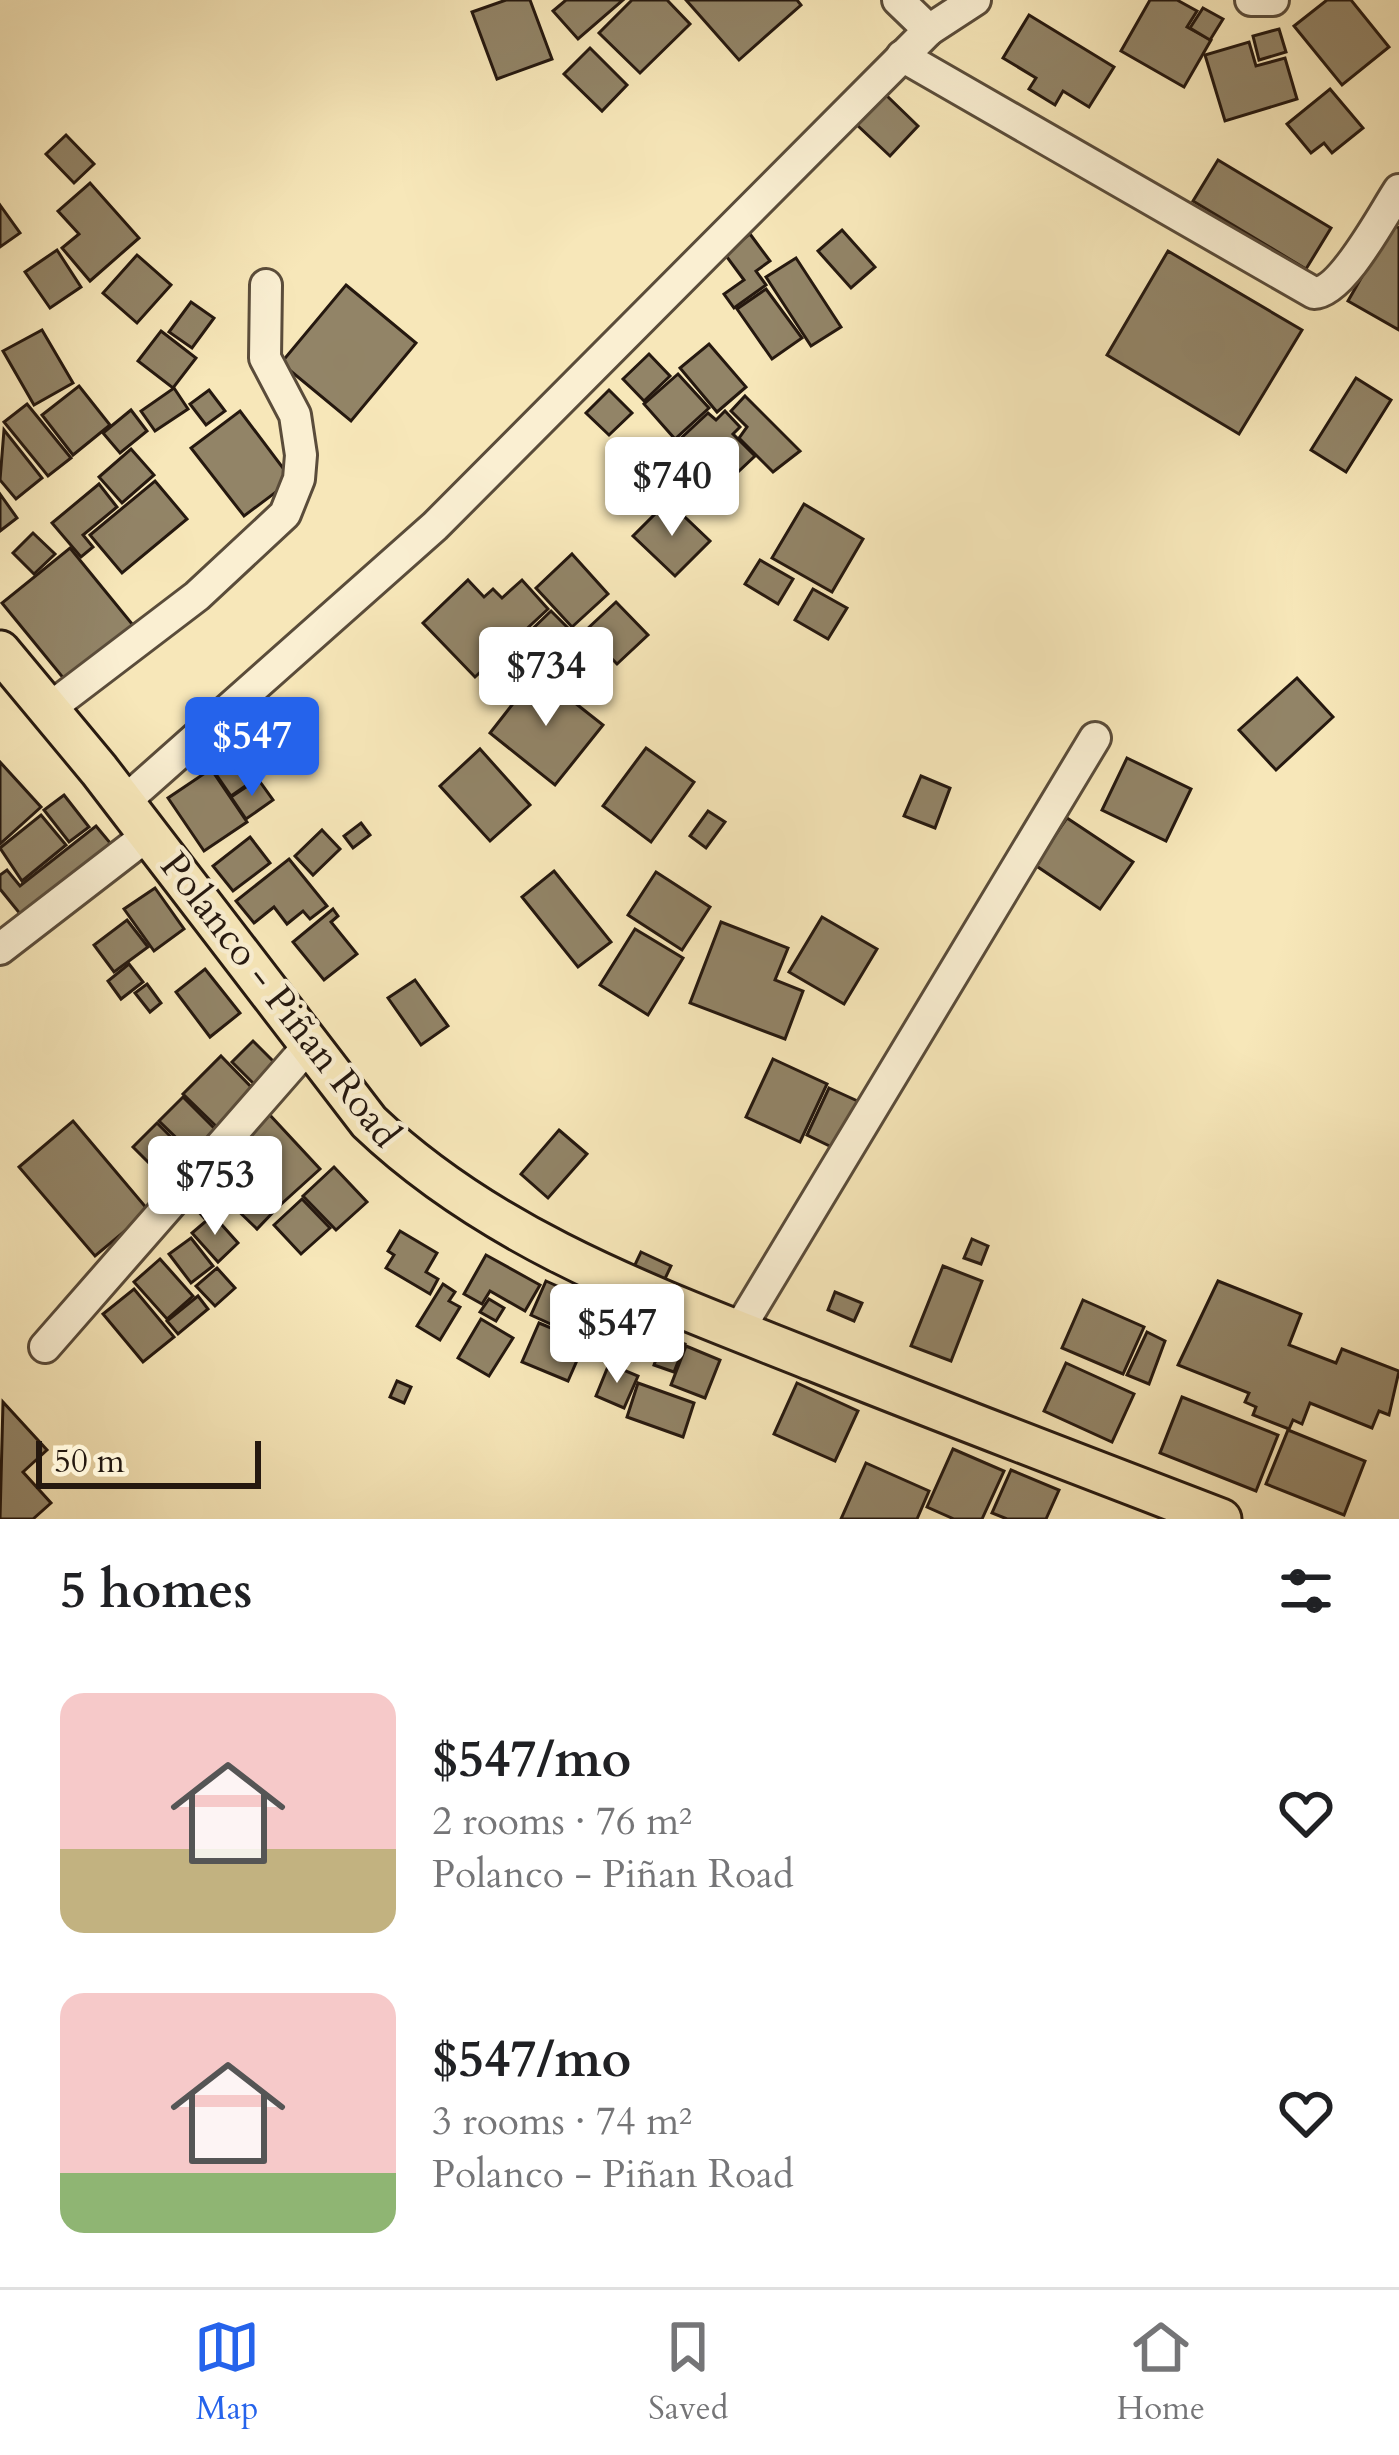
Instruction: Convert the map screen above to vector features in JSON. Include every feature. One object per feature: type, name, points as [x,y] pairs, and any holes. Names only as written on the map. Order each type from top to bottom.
[{"type":"main road","name":"Polanco - Piñan Road","points":[[0,650],[124,802],[369,1122],[413,1164],[474,1208],[610,1276],[738,1330],[1221,1519]]},
{"type":"street","points":[[124,802],[435,526],[902,56],[915,10],[975,0]]},
{"type":"street","points":[[1251,0],[1274,0]]},
{"type":"street","points":[[902,56],[1314,292],[1324,292],[1339,280],[1399,190]]},
{"type":"street","points":[[50,708],[197,596],[285,514],[299,479],[301,455],[295,415],[265,358],[266,285]]},
{"type":"street","points":[[738,1330],[1095,738]]},
{"type":"street","points":[[0,949],[149,834]]},
{"type":"street","points":[[45,1347],[311,1043]]},
{"type":"building","points":[[506,0],[530,0],[552,59],[497,79],[472,12]]},
{"type":"building","points":[[566,0],[623,0],[578,39],[553,11]]},
{"type":"building","points":[[632,0],[667,0],[690,24],[640,73],[599,33]]},
{"type":"building","points":[[686,0],[797,0],[801,5],[739,60]]},
{"type":"building","points":[[1150,0],[1177,0],[1197,11],[1187,27],[1211,40],[1184,87],[1121,51]]},
{"type":"building","points":[[1327,0],[1351,0],[1389,47],[1342,85],[1294,26]]},
{"type":"building","points":[[1203,8],[1223,19],[1210,40],[1190,28]]},
{"type":"building","points":[[1029,15],[1114,67],[1089,107],[1063,91],[1055,105],[1029,89],[1036,78],[1003,58]]},
{"type":"building","points":[[1279,29],[1286,52],[1259,60],[1253,36]]},
{"type":"building","points":[[1249,42],[1256,66],[1285,58],[1297,99],[1225,121],[1205,55]]},
{"type":"building","points":[[590,48],[627,85],[602,111],[564,74]]},
{"type":"building","points":[[1330,89],[1363,128],[1332,153],[1324,143],[1311,153],[1287,124]]},
{"type":"building","points":[[886,95],[918,126],[890,156],[857,125]]},
{"type":"building","points":[[66,135],[94,164],[74,183],[46,154]]},
{"type":"building","points":[[1218,160],[1331,228],[1306,269],[1193,201]]},
{"type":"building","points":[[90,183],[139,238],[90,281],[62,248],[79,234],[58,211]]},
{"type":"building","points":[[0,205],[20,233],[0,247]]},
{"type":"building","points":[[1392,224],[1399,228],[1399,330],[1348,301]]},
{"type":"building","points":[[842,230],[875,267],[851,288],[818,251]]},
{"type":"building","points":[[750,234],[770,261],[756,271],[766,285],[734,308],[724,294],[744,280],[724,253]]},
{"type":"building","points":[[57,250],[81,287],[50,308],[25,272]]},
{"type":"building","points":[[1168,251],[1302,330],[1239,434],[1107,355]]},
{"type":"building","points":[[137,255],[171,285],[137,323],[103,293]]},
{"type":"building","points":[[796,258],[841,327],[811,346],[766,277]]},
{"type":"building","points":[[346,285],[416,343],[351,421],[281,363]]},
{"type":"building","points":[[766,289],[802,338],[772,359],[737,309]]},
{"type":"building","points":[[191,302],[214,318],[192,348],[169,332]]},
{"type":"building","points":[[42,330],[73,383],[34,405],[3,351]]},
{"type":"building","points":[[161,331],[196,358],[173,388],[138,361]]},
{"type":"building","points":[[709,344],[746,387],[717,412],[680,368]]},
{"type":"building","points":[[649,354],[670,376],[644,401],[623,379]]},
{"type":"building","points":[[678,374],[709,408],[675,439],[644,404]]},
{"type":"building","points":[[1356,378],[1391,400],[1346,472],[1311,450]]},
{"type":"building","points":[[79,386],[110,425],[73,455],[42,415]]},
{"type":"building","points":[[174,388],[188,409],[155,431],[141,411]]},
{"type":"building","points":[[209,390],[225,411],[206,425],[190,404]]},
{"type":"building","points":[[609,390],[632,413],[609,435],[586,413]]},
{"type":"building","points":[[745,396],[800,451],[773,472],[739,438],[747,427],[731,411]]},
{"type":"building","points":[[27,404],[71,458],[48,476],[4,422]]},
{"type":"building","points":[[131,410],[147,431],[120,453],[103,433]]},
{"type":"building","points":[[240,411],[292,480],[244,516],[191,448]]},
{"type":"building","points":[[725,411],[740,427],[733,434],[755,456],[723,486],[678,441],[708,413],[716,420]]},
{"type":"building","points":[[4,430],[42,478],[16,499],[0,480]]},
{"type":"building","points":[[131,449],[154,475],[122,503],[99,477]]},
{"type":"building","points":[[639,460],[657,478],[639,496],[621,478]]},
{"type":"building","points":[[155,481],[187,519],[122,573],[90,535]]},
{"type":"building","points":[[99,484],[117,507],[83,535],[93,547],[81,557],[52,523]]},
{"type":"building","points":[[0,494],[17,518],[0,531]]},
{"type":"building","points":[[668,501],[710,541],[675,576],[633,536]]},
{"type":"building","points":[[804,504],[863,539],[832,592],[772,558]]},
{"type":"building","points":[[33,533],[55,554],[34,574],[13,553]]},
{"type":"building","points":[[70,548],[137,630],[69,685],[2,603]]},
{"type":"building","points":[[572,554],[608,594],[572,627],[536,588]]},
{"type":"building","points":[[760,560],[793,579],[778,604],[745,584]]},
{"type":"building","points":[[468,580],[484,597],[493,589],[502,598],[522,580],[548,609],[475,677],[423,623]]},
{"type":"building","points":[[813,589],[847,608],[828,639],[795,620]]},
{"type":"building","points":[[616,602],[648,635],[617,664],[585,631]]},
{"type":"building","points":[[551,611],[572,632],[543,661],[522,639]]},
{"type":"building","points":[[576,635],[599,658],[570,686],[547,663]]},
{"type":"building","points":[[537,673],[603,725],[555,785],[490,733]]},
{"type":"building","points":[[1297,678],[1333,717],[1276,770],[1239,730]]},
{"type":"building","points":[[236,746],[257,778],[231,796],[209,764]]},
{"type":"building","points":[[646,748],[694,782],[651,842],[603,806]]},
{"type":"building","points":[[480,749],[530,805],[490,841],[440,786]]},
{"type":"building","points":[[1127,758],[1191,789],[1166,841],[1102,810]]},
{"type":"building","points":[[0,762],[41,807],[0,844]]},
{"type":"building","points":[[211,769],[247,822],[204,851],[168,798]]},
{"type":"building","points":[[921,776],[950,788],[935,828],[904,816]]},
{"type":"building","points":[[258,779],[273,800],[246,819],[231,797]]},
{"type":"building","points":[[64,795],[89,827],[69,842],[44,810]]},
{"type":"building","points":[[708,811],[725,822],[706,848],[690,836]]},
{"type":"building","points":[[41,815],[66,845],[22,881],[0,848]]},
{"type":"building","points":[[1067,818],[1133,862],[1100,909],[1035,865]]},
{"type":"building","points":[[361,823],[370,835],[353,848],[344,836]]},
{"type":"building","points":[[96,826],[111,844],[21,915],[0,889],[0,875],[7,870],[20,886]]},
{"type":"building","points":[[322,830],[340,849],[313,875],[295,856]]},
{"type":"building","points":[[250,837],[270,863],[233,891],[213,866]]},
{"type":"building","points":[[289,859],[327,906],[310,919],[303,911],[287,924],[274,907],[254,923],[236,901]]},
{"type":"building","points":[[554,871],[611,942],[578,967],[522,897]]},
{"type":"building","points":[[656,872],[710,907],[682,950],[628,915]]},
{"type":"building","points":[[155,888],[184,929],[154,951],[124,909]]},
{"type":"building","points":[[333,909],[338,916],[331,922],[357,954],[324,980],[293,942]]},
{"type":"building","points":[[822,917],[877,949],[844,1004],[789,972]]},
{"type":"building","points":[[127,920],[148,947],[114,972],[94,945]]},
{"type":"building","points":[[721,922],[788,948],[775,980],[803,991],[785,1039],[690,1003]]},
{"type":"building","points":[[635,929],[683,958],[648,1015],[600,985]]},
{"type":"building","points":[[129,964],[143,982],[121,999],[108,981]]},
{"type":"building","points":[[205,969],[240,1013],[210,1037],[176,992]]},
{"type":"building","points":[[415,980],[448,1026],[421,1045],[388,998]]},
{"type":"building","points":[[147,984],[161,1003],[150,1012],[135,993]]},
{"type":"building","points":[[253,1041],[281,1069],[260,1090],[232,1062]]},
{"type":"building","points":[[221,1056],[256,1092],[219,1129],[183,1094]]},
{"type":"building","points":[[773,1059],[827,1084],[800,1142],[746,1117]]},
{"type":"building","points":[[829,1088],[864,1104],[842,1152],[807,1135]]},
{"type":"building","points":[[183,1097],[216,1130],[192,1153],[159,1121]]},
{"type":"building","points":[[268,1113],[320,1169],[278,1207],[226,1152]]},
{"type":"building","points":[[73,1121],[149,1211],[95,1256],[19,1167]]},
{"type":"building","points":[[157,1123],[190,1156],[166,1180],[133,1147]]},
{"type":"building","points":[[559,1130],[587,1154],[548,1198],[521,1174]]},
{"type":"building","points":[[224,1156],[278,1207],[257,1229],[204,1178]]},
{"type":"building","points":[[334,1167],[367,1202],[336,1230],[303,1196]]},
{"type":"building","points":[[208,1185],[222,1202],[204,1218],[189,1201]]},
{"type":"building","points":[[302,1199],[330,1228],[301,1254],[274,1225]]},
{"type":"building","points":[[213,1215],[238,1243],[218,1262],[192,1233]]},
{"type":"building","points":[[400,1231],[437,1253],[426,1272],[438,1279],[430,1294],[386,1268],[394,1255],[388,1251]]},
{"type":"building","points":[[191,1238],[213,1266],[191,1283],[169,1254]]},
{"type":"building","points":[[972,1239],[988,1246],[981,1264],[964,1258]]},
{"type":"building","points":[[641,1252],[671,1266],[662,1285],[632,1271]]},
{"type":"building","points":[[486,1255],[540,1285],[525,1311],[490,1291],[482,1304],[464,1294]]},
{"type":"building","points":[[160,1259],[193,1296],[167,1319],[134,1282]]},
{"type":"building","points":[[943,1266],[982,1281],[951,1361],[911,1346]]},
{"type":"building","points":[[217,1268],[235,1288],[215,1306],[196,1286]]},
{"type":"building","points":[[546,1281],[624,1316],[608,1350],[531,1315]]},
{"type":"building","points":[[1218,1281],[1301,1314],[1289,1345],[1336,1363],[1342,1349],[1399,1371],[1389,1415],[1379,1411],[1372,1428],[1310,1403],[1302,1424],[1293,1420],[1289,1429],[1253,1415],[1256,1407],[1245,1402],[1249,1393],[1178,1365]]},
{"type":"building","points":[[443,1284],[455,1292],[449,1301],[460,1307],[440,1340],[417,1326]]},
{"type":"building","points":[[134,1289],[174,1337],[143,1362],[103,1314]]},
{"type":"building","points":[[835,1292],[862,1303],[854,1321],[828,1310]]},
{"type":"building","points":[[198,1296],[208,1309],[178,1334],[167,1321]]},
{"type":"building","points":[[489,1299],[504,1308],[496,1321],[480,1312]]},
{"type":"building","points":[[1083,1300],[1144,1327],[1123,1374],[1062,1348]]},
{"type":"building","points":[[481,1319],[513,1338],[489,1376],[458,1358]]},
{"type":"building","points":[[539,1323],[585,1342],[568,1381],[522,1362]]},
{"type":"building","points":[[1147,1332],[1165,1341],[1149,1384],[1127,1375]]},
{"type":"building","points":[[665,1336],[685,1344],[674,1372],[654,1365]]},
{"type":"building","points":[[686,1346],[720,1360],[705,1398],[671,1385]]},
{"type":"building","points":[[1066,1363],[1134,1394],[1112,1442],[1044,1411]]},
{"type":"building","points":[[609,1364],[638,1376],[624,1408],[596,1396]]},
{"type":"building","points":[[397,1381],[411,1387],[404,1403],[390,1397]]},
{"type":"building","points":[[638,1383],[694,1403],[683,1437],[627,1417]]},
{"type":"building","points":[[797,1383],[858,1411],[835,1461],[774,1434]]},
{"type":"building","points":[[1182,1397],[1278,1435],[1256,1491],[1160,1453]]},
{"type":"building","points":[[3,1402],[47,1450],[23,1472],[51,1503],[33,1519],[0,1519]]},
{"type":"building","points":[[1288,1430],[1365,1461],[1344,1515],[1266,1484]]},
{"type":"building","points":[[953,1449],[1004,1471],[982,1519],[954,1519],[927,1507]]},
{"type":"building","points":[[866,1463],[929,1491],[917,1519],[841,1519]]},
{"type":"building","points":[[1011,1470],[1059,1490],[1046,1519],[1007,1519],[992,1513]]}]
